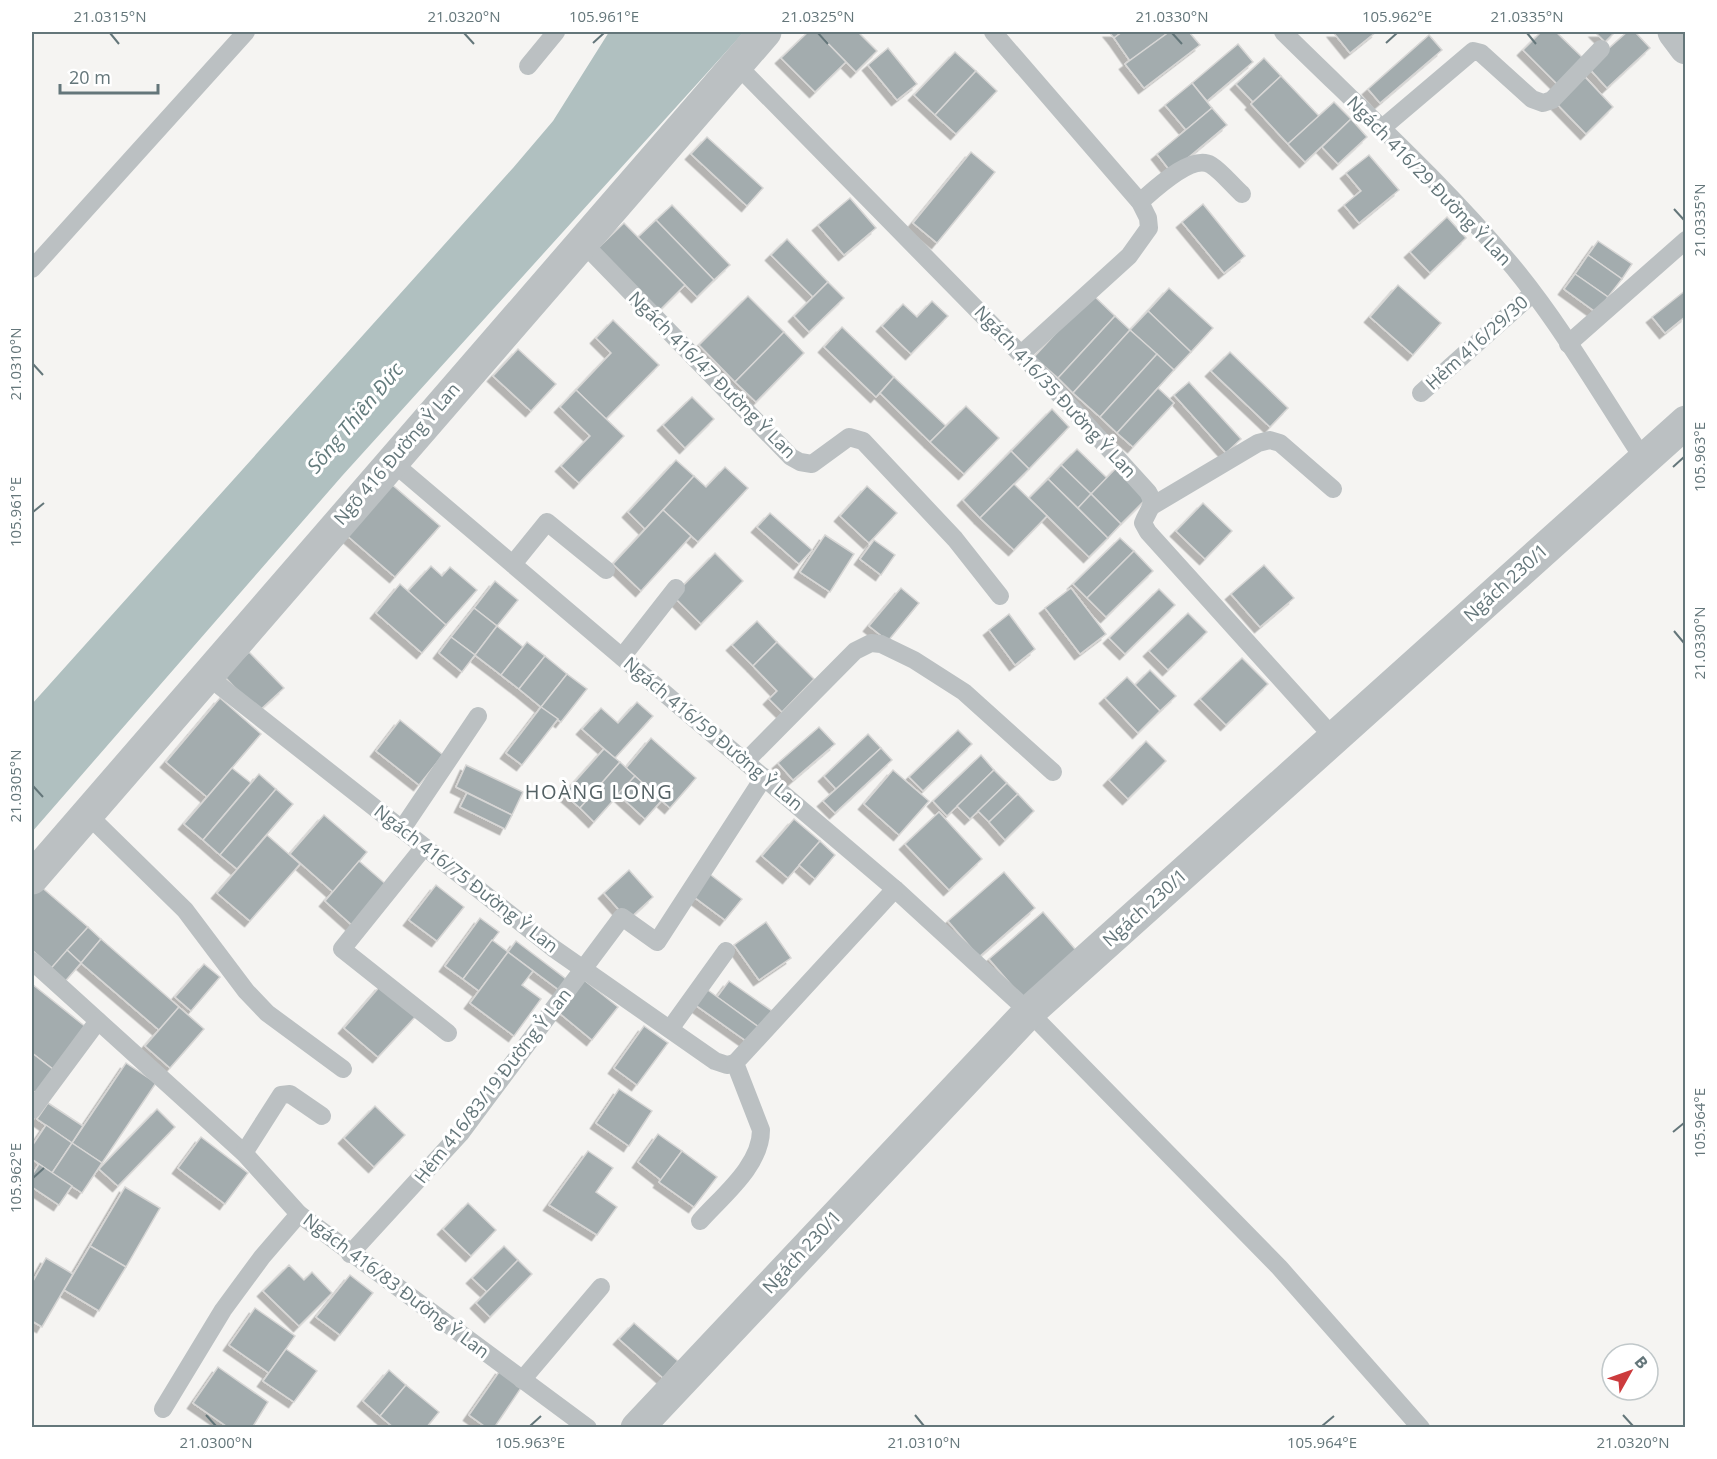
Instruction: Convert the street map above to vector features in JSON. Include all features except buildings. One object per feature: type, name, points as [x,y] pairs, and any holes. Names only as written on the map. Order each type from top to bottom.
[{"type":"street","name":"Ngõ 416 Đường Ỷ Lan","points":[[32,878],[735,63],[765,32]]},
{"type":"street","points":[[1674,32],[1686,48]]},
{"type":"street","name":"Ngách 230/1","points":[[637,1428],[1029,1012],[1686,422]]},
{"type":"lane","points":[[32,268],[246,32]]},
{"type":"lane","points":[[528,66],[556,32]]},
{"type":"lane","points":[[993,32],[1140,202],[1148,218],[1149,228],[1130,256],[1021,354]]},
{"type":"lane","name":"Ngách 416/29 Đường Ỷ Lan","points":[[1283,32],[1457,205],[1514,269],[1568,344],[1644,460]]},
{"type":"lane","points":[[1382,129],[1473,51],[1481,52],[1532,99],[1543,103],[1552,100],[1600,49]]},
{"type":"lane","name":"Ngách 416/35 Đường Ỷ Lan","points":[[735,63],[1021,354],[1148,492],[1153,499],[1152,506]]},
{"type":"lane","points":[[1140,202],[1185,167],[1199,163],[1210,164],[1242,194]]},
{"type":"lane","points":[[1568,344],[1686,240]]},
{"type":"lane","name":"Ngách 416/47 Đường Ỷ Lan","points":[[581,241],[790,457],[812,464],[849,436],[863,441],[955,539],[1000,596]]},
{"type":"lane","name":"Hẻm 416/29/30","points":[[1421,393],[1532,294]]},
{"type":"lane","points":[[1333,489],[1280,443],[1270,440],[1258,443],[1152,506],[1143,523],[1148,532],[1334,738]]},
{"type":"lane","name":"Ngách 416/59 Đường Ỷ Lan","points":[[391,461],[895,889],[1029,1012],[1279,1267],[1421,1428]]},
{"type":"lane","points":[[513,564],[547,522],[606,570]]},
{"type":"lane","points":[[622,657],[676,588]]},
{"type":"lane","points":[[746,761],[855,651],[871,643],[881,644],[914,660],[964,692],[1053,772]]},
{"type":"lane","name":"Ngách 416/75 Đường Ỷ Lan","points":[[206,675],[553,948],[715,1061],[727,1065],[735,1063]]},
{"type":"lane","points":[[402,829],[478,716]]},
{"type":"lane","name":"Hẻm 416/83/19 Đường Ỷ Lan","points":[[351,1254],[460,1134],[622,917],[657,942],[764,777]]},
{"type":"lane","points":[[87,814],[185,910],[246,991],[267,1013],[343,1069]]},
{"type":"lane","points":[[424,847],[342,949],[448,1033]]},
{"type":"lane","points":[[700,1221],[753,1160],[761,1141],[761,1130],[735,1063],[895,889]]},
{"type":"lane","points":[[670,1029],[726,951]]},
{"type":"lane","name":"Ngách 416/83 Đường Ỷ Lan","points":[[32,961],[244,1153],[299,1214],[588,1428]]},
{"type":"lane","points":[[32,1110],[98,1021]]},
{"type":"lane","points":[[244,1153],[281,1095],[290,1094],[322,1116]]},
{"type":"lane","points":[[163,1409],[223,1310],[262,1257],[299,1214]]},
{"type":"lane","points":[[522,1380],[601,1287]]},
{"type":"water","name":"Sông Thiên Đức","points":[[609,32],[744,32],[342,476],[32,832],[32,704],[513,168],[553,121]]},
{"type":"district","name":"HOÀNG LONG","points":[[599,792]]}]
